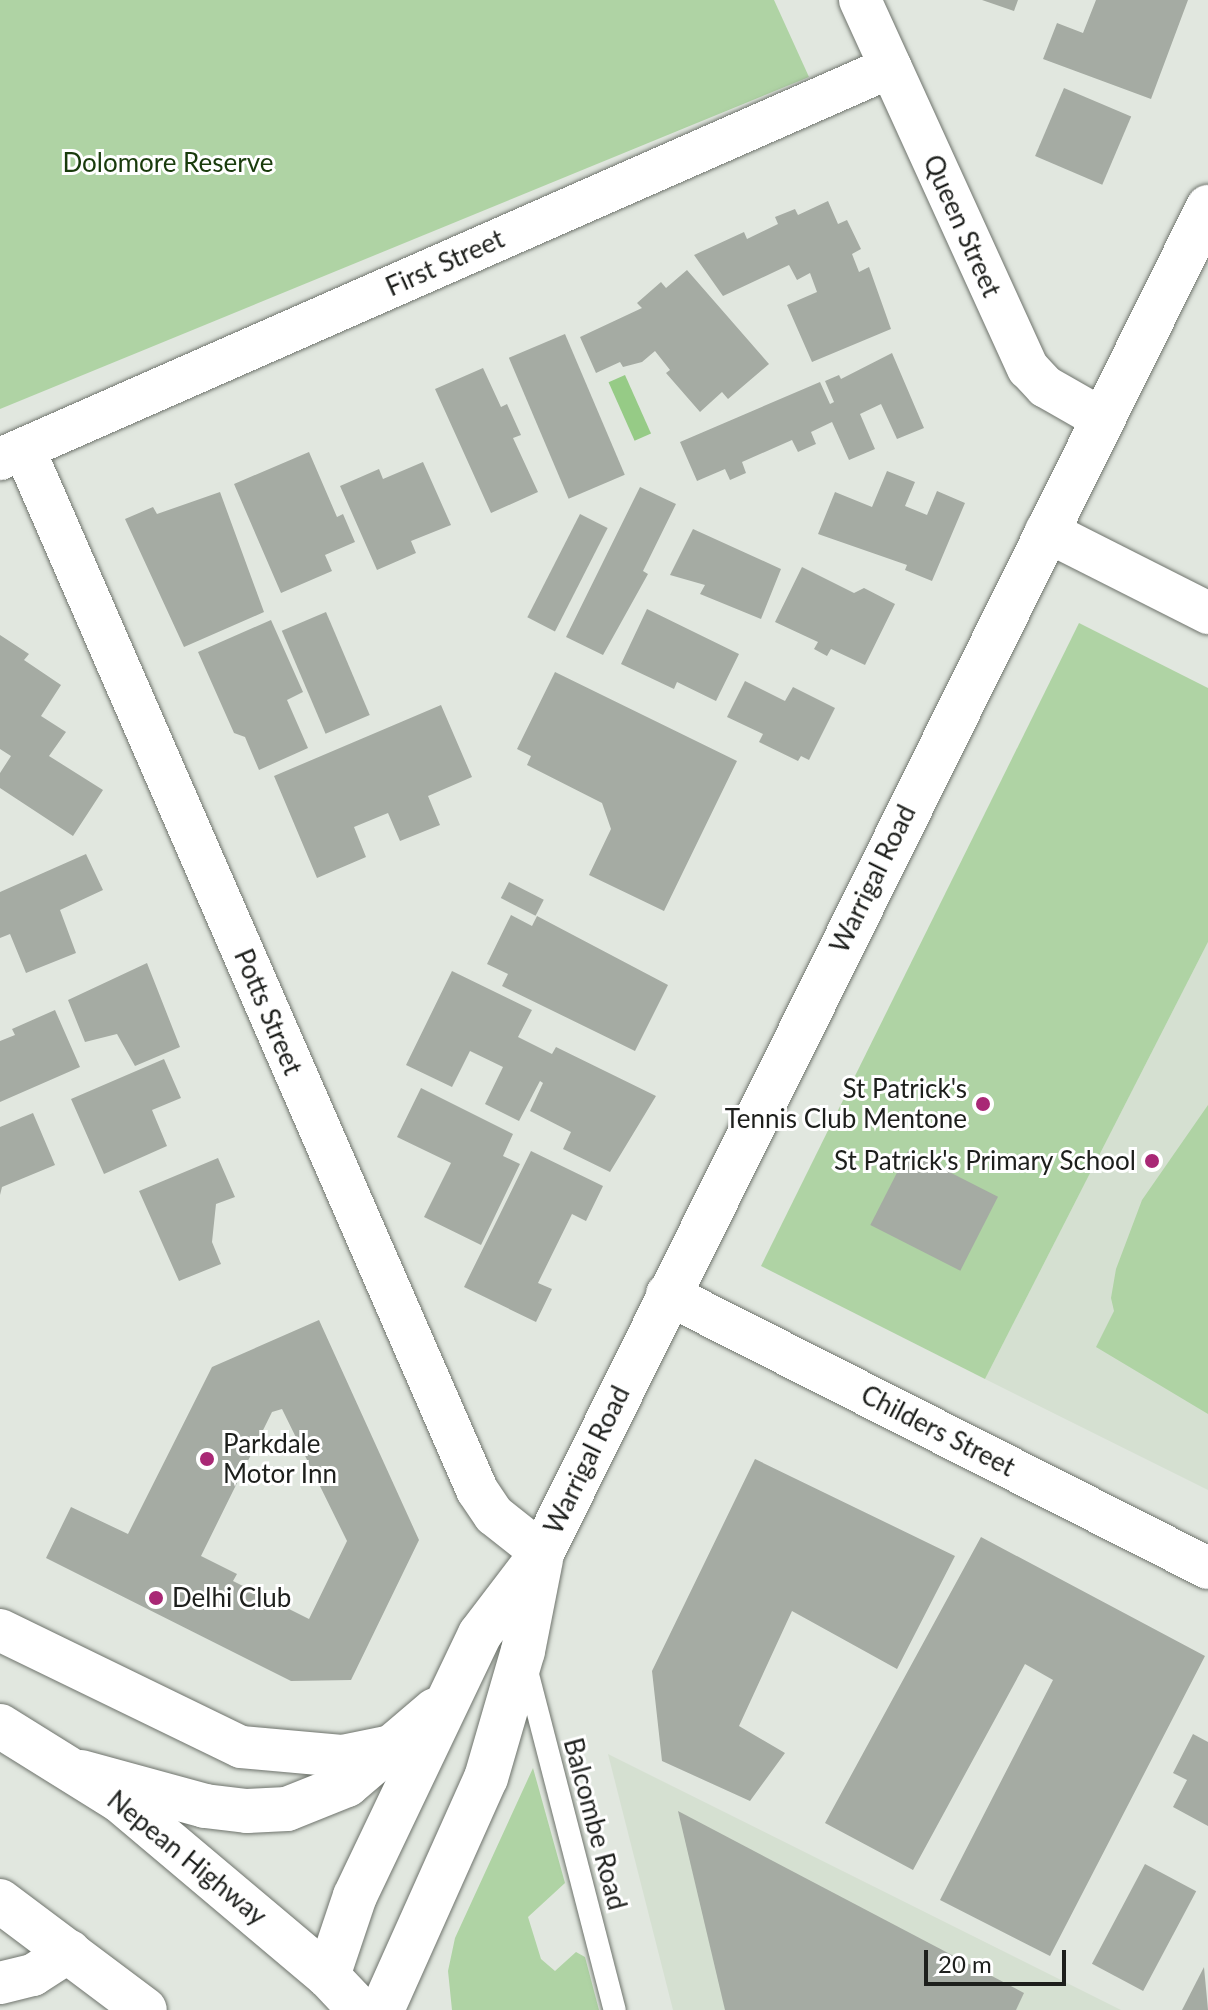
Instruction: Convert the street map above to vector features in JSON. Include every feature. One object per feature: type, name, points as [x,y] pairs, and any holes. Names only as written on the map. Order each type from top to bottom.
[{"type":"main road","name":"Warrigal Road","points":[[319,1993],[355,1896],[480,1634],[542,1553],[667,1294],[1208,207]]},
{"type":"main road","name":"Warrigal Road","points":[[382,2010],[486,1778],[523,1651],[542,1553]]},
{"type":"main road","points":[[76,1771],[205,1806],[272,1811],[337,1791],[449,1698]]},
{"type":"main road","name":"Nepean Highway","points":[[0,1726],[76,1771],[166,1837],[319,1993],[360,2010]]},
{"type":"main road","points":[[0,1901],[145,2010]]},
{"type":"street","name":"Queen Street","points":[[860,0],[1028,368],[1046,387],[1102,419]]},
{"type":"street","name":"First Street","points":[[12,454],[891,67]]},
{"type":"street","name":"Potts Street","points":[[12,454],[477,1490],[494,1515],[542,1553]]},
{"type":"street","points":[[1046,531],[1208,613]]},
{"type":"street","name":"Childers Street","points":[[667,1294],[1208,1568]]},
{"type":"street","points":[[0,1630],[210,1736],[241,1747],[342,1756],[396,1745]]},
{"type":"street","points":[[0,1983],[33,1975],[70,1951]]},
{"type":"lane","name":"Balcombe Road","points":[[523,1651],[615,2010]]},
{"type":"shaded area","points":[[625,375],[651,433],[635,441],[609,382]]},
{"type":"shaded area","name":"St Patrick's Primary School","points":[[1208,942],[1208,1490],[985,1379]]},
{"type":"shaded area","points":[[608,1754],[1121,2010],[673,2010]]},
{"type":"green space","name":"Dolomore Reserve","points":[[0,0],[774,0],[809,77],[0,409]]},
{"type":"green space","name":"St Patrick's Tennis Club Mentone","points":[[1079,623],[1208,688],[1208,942],[985,1379],[761,1266]]},
{"type":"green space","points":[[1208,1105],[1208,1414],[1096,1347],[1114,1311],[1111,1298],[1116,1269],[1142,1200]]},
{"type":"green space","points":[[533,1768],[565,1883],[528,1917],[541,1959],[555,1971],[576,1952],[585,1957],[599,2010],[452,2010],[448,1971],[455,1938]]},
{"type":"building","points":[[982,0],[1018,0],[1014,11]]},
{"type":"building","points":[[1096,0],[1188,0],[1151,99],[1043,59],[1057,23],[1083,33]]},
{"type":"building","points":[[1064,88],[1131,117],[1102,185],[1035,156]]},
{"type":"building","points":[[828,201],[838,224],[847,220],[861,249],[852,254],[859,272],[869,267],[891,329],[812,362],[787,305],[817,292],[810,273],[797,280],[789,265],[723,296],[694,255],[744,232],[747,239],[778,224],[775,217],[795,209],[798,215]]},
{"type":"building","points":[[687,270],[769,364],[728,399],[722,392],[700,412],[666,373],[670,370],[655,351],[642,362],[623,367],[620,362],[596,373],[580,337],[642,308],[637,303],[661,282],[666,288]]},
{"type":"building","points":[[565,334],[625,475],[569,499],[509,358]]},
{"type":"building","points":[[892,353],[924,428],[897,439],[881,404],[860,414],[875,449],[849,460],[832,422],[811,432],[816,444],[798,452],[792,440],[742,462],[746,473],[730,480],[725,469],[697,481],[680,442],[820,382],[830,404],[834,402],[825,381],[839,375],[841,379]]},
{"type":"building","points":[[483,368],[501,407],[507,404],[521,435],[513,438],[538,492],[491,513],[435,389]]},
{"type":"building","points":[[309,452],[337,517],[343,514],[355,542],[325,555],[332,571],[281,593],[234,484]]},
{"type":"building","points":[[423,462],[451,525],[411,541],[416,553],[377,570],[340,486],[379,469],[383,479]]},
{"type":"building","points":[[887,471],[915,482],[905,506],[927,515],[937,491],[965,503],[932,581],[905,570],[907,565],[818,534],[835,492],[872,507]]},
{"type":"building","points":[[640,487],[676,504],[643,571],[648,574],[603,655],[566,637]]},
{"type":"building","points":[[220,492],[264,612],[184,647],[125,519],[153,507],[157,514]]},
{"type":"building","points":[[580,514],[608,528],[555,631],[527,617]]},
{"type":"building","points":[[693,529],[781,569],[761,619],[700,594],[705,585],[670,575]]},
{"type":"building","points":[[802,567],[854,593],[864,588],[895,604],[865,665],[831,649],[827,656],[814,649],[818,642],[775,622]]},
{"type":"building","points":[[647,609],[739,654],[716,701],[677,682],[674,689],[621,664]]},
{"type":"building","points":[[326,612],[370,715],[326,734],[282,631]]},
{"type":"building","points":[[271,620],[303,692],[287,700],[308,748],[259,770],[245,737],[234,733],[198,652]]},
{"type":"building","points":[[0,635],[29,654],[24,660],[61,685],[41,716],[66,732],[49,756],[103,790],[73,836],[0,788],[0,773],[11,756],[0,749]]},
{"type":"building","points":[[555,672],[737,761],[664,911],[589,875],[611,829],[602,803],[527,765],[531,756],[517,749]]},
{"type":"building","points":[[745,681],[785,701],[793,687],[835,708],[809,760],[801,756],[798,761],[759,742],[763,734],[727,717]]},
{"type":"building","points":[[441,705],[472,777],[428,796],[440,825],[400,841],[388,813],[354,827],[366,857],[317,878],[274,776]]},
{"type":"building","points":[[86,854],[103,890],[60,910],[76,953],[26,973],[10,934],[0,938],[0,892]]},
{"type":"building","points":[[509,882],[544,900],[536,916],[501,898]]},
{"type":"building","points":[[511,915],[532,926],[537,916],[668,985],[635,1051],[502,986],[508,974],[487,964]]},
{"type":"building","points":[[147,963],[180,1047],[135,1066],[117,1034],[85,1042],[68,1000]]},
{"type":"building","points":[[452,971],[532,1010],[518,1037],[552,1054],[556,1047],[656,1096],[610,1172],[563,1149],[571,1132],[530,1111],[543,1083],[540,1081],[519,1121],[485,1104],[503,1067],[470,1051],[452,1087],[406,1065]]},
{"type":"building","points":[[55,1010],[80,1067],[0,1102],[0,1041],[15,1035],[12,1029]]},
{"type":"building","points":[[164,1059],[181,1098],[152,1110],[167,1146],[104,1174],[71,1099]]},
{"type":"building","points":[[421,1088],[513,1134],[503,1156],[520,1164],[481,1245],[424,1217],[451,1163],[397,1137]]},
{"type":"building","points":[[33,1113],[55,1165],[2,1187],[0,1195],[0,1127]]},
{"type":"building","points":[[531,1151],[603,1186],[586,1221],[572,1214],[538,1283],[552,1289],[536,1322],[464,1287]]},
{"type":"building","points":[[908,1151],[998,1197],[960,1271],[870,1225]]},
{"type":"building","points":[[218,1158],[235,1197],[216,1204],[212,1242],[221,1264],[179,1281],[139,1191]]},
{"type":"building","name":"Parkdale Motor Inn","points":[[319,1320],[419,1540],[351,1680],[291,1681],[46,1558],[71,1507],[128,1534],[212,1367]],"holes":[[[282,1409],[347,1541],[309,1619],[233,1581],[237,1574],[201,1556],[272,1412]]]},
{"type":"building","points":[[755,1459],[955,1556],[897,1669],[792,1611],[739,1726],[785,1753],[750,1801],[662,1761],[652,1671]]},
{"type":"building","points":[[981,1537],[1205,1656],[1050,1956],[940,1900],[1053,1680],[1025,1664],[913,1870],[825,1823]]},
{"type":"building","points":[[1193,1734],[1208,1742],[1208,1826],[1173,1807],[1187,1780],[1173,1773]]},
{"type":"building","points":[[678,1811],[1024,1993],[1016,2010],[725,2010]]},
{"type":"building","points":[[1145,1864],[1196,1891],[1143,1991],[1092,1964]]},
{"type":"building","points":[[1204,1967],[1208,2010],[1182,2010]]},
{"type":"place","name":"St Patrick's Tennis Club Mentone","points":[[983,1104]]},
{"type":"place","name":"St Patrick's Primary School","points":[[1152,1161]]},
{"type":"place","name":"Parkdale Motor Inn","points":[[207,1459]]},
{"type":"place","name":"Delhi Club","points":[[156,1598]]}]
